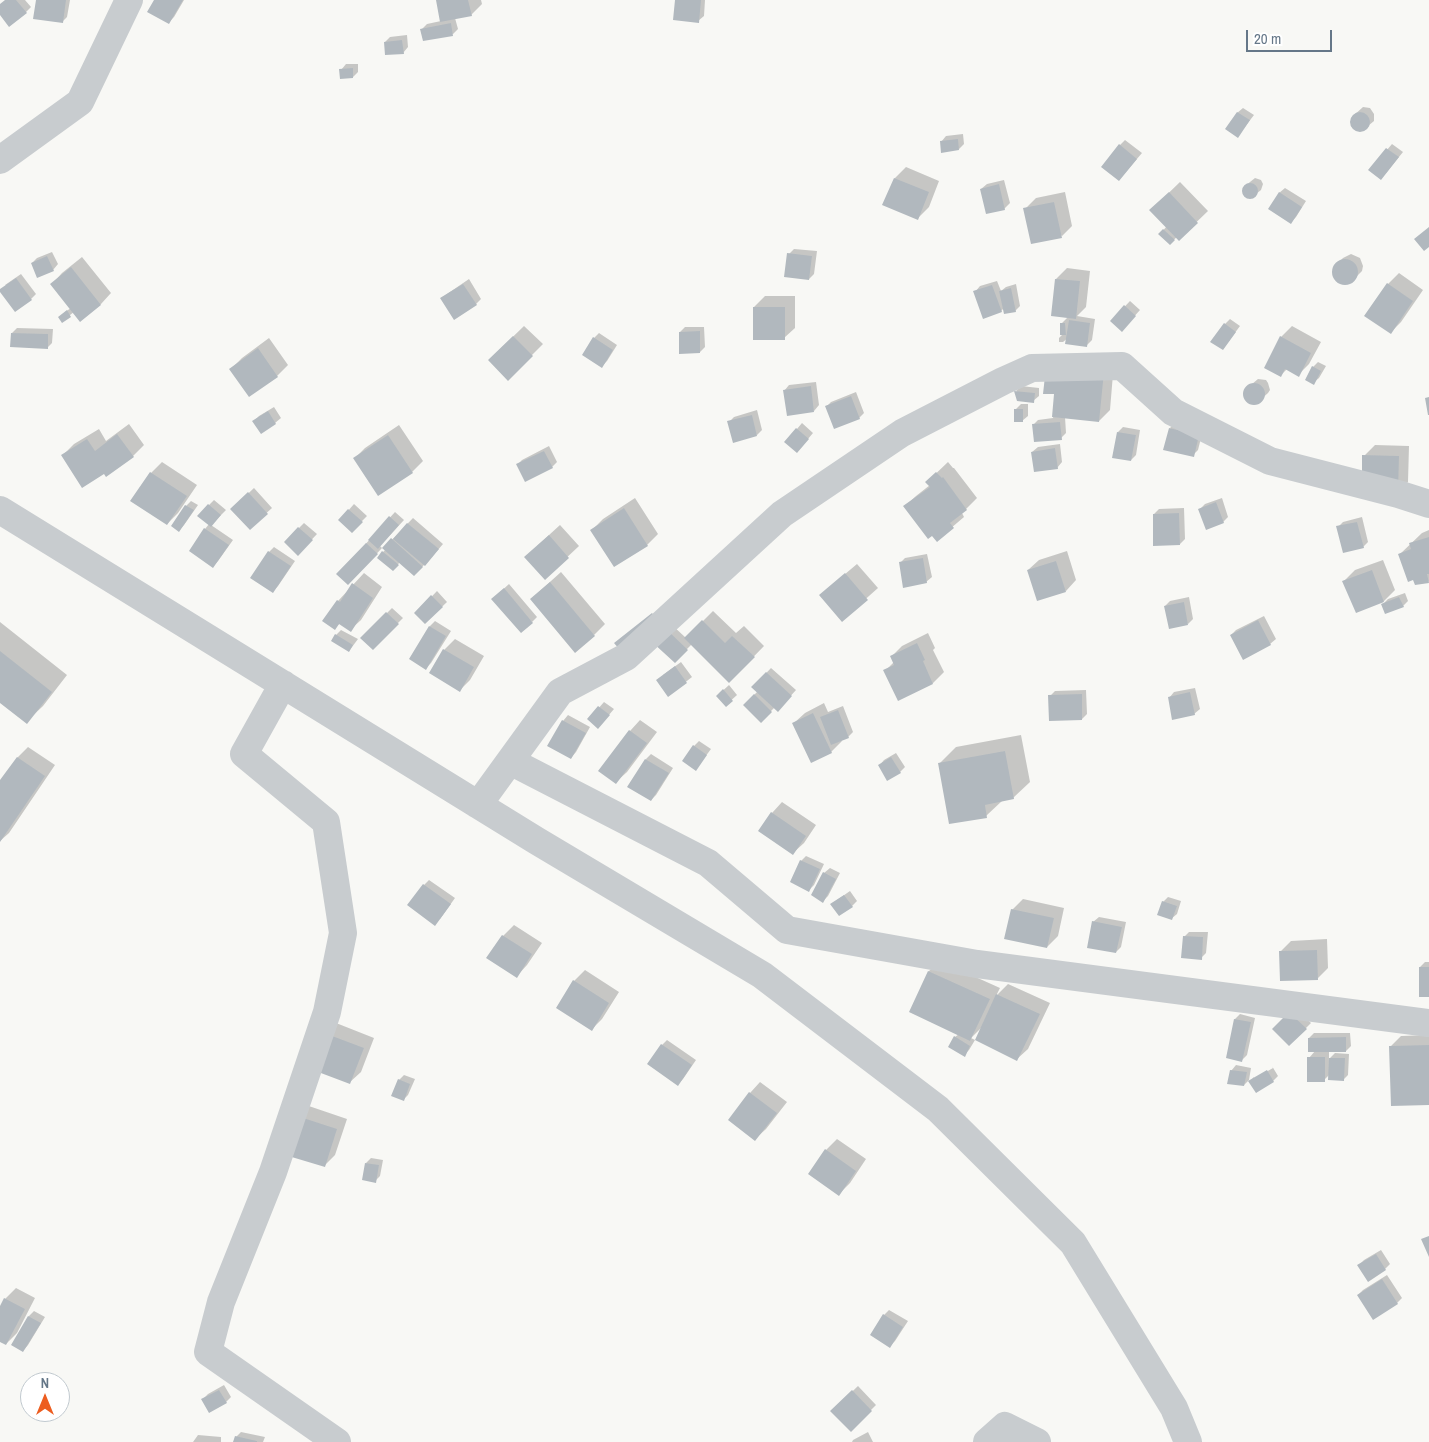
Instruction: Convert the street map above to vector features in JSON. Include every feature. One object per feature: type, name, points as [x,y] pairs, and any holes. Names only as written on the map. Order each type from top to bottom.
[{"type":"street","points":[[0,160],[80,102],[129,0]]},
{"type":"street","points":[[478,805],[560,692],[626,657],[782,514],[902,433],[1003,380],[1032,368],[1122,366],[1173,412],[1270,461],[1398,494],[1429,504]]},
{"type":"street","points":[[0,510],[478,805],[762,975],[938,1109],[1073,1243],[1174,1408],[1188,1442]]},
{"type":"street","points":[[283,684],[244,754],[326,822],[343,933],[327,1012],[273,1172],[221,1302],[208,1352],[337,1442]]},
{"type":"street","points":[[510,760],[708,863],[787,930],[977,964],[1429,1023]]},
{"type":"street","points":[[987,1442],[1005,1426],[1037,1442]]},
{"type":"building","points":[[5,0],[16,0],[27,13],[9,27],[0,15],[0,4]]},
{"type":"building","points":[[36,0],[66,0],[63,23],[33,19]]},
{"type":"building","points":[[154,0],[183,0],[169,24],[147,12]]},
{"type":"building","points":[[436,0],[468,0],[472,16],[440,22]]},
{"type":"building","points":[[675,0],[701,0],[699,23],[673,20]]},
{"type":"building","points":[[451,23],[453,36],[423,41],[420,29]]},
{"type":"building","points":[[402,40],[404,54],[385,55],[384,42]]},
{"type":"building","points":[[353,68],[353,78],[340,79],[339,69]]},
{"type":"building","points":[[1237,112],[1250,120],[1238,138],[1225,129]]},
{"type":"building","points":[[1356,112],[1364,112],[1370,118],[1370,126],[1364,132],[1356,132],[1350,126],[1350,118]]},
{"type":"building","points":[[958,139],[959,150],[941,153],[940,141]]},
{"type":"building","points":[[1119,144],[1137,159],[1119,181],[1101,167]]},
{"type":"building","points":[[1386,148],[1399,157],[1381,180],[1368,170]]},
{"type":"building","points":[[894,178],[929,192],[918,220],[882,205]]},
{"type":"building","points":[[1247,183],[1253,183],[1258,188],[1256,197],[1247,199],[1242,194],[1242,188]]},
{"type":"building","points":[[999,184],[1005,210],[986,214],[980,189]]},
{"type":"building","points":[[1169,192],[1198,223],[1179,241],[1149,210]]},
{"type":"building","points":[[1279,192],[1302,207],[1291,224],[1268,209]]},
{"type":"building","points":[[1054,202],[1062,238],[1031,244],[1023,208]]},
{"type":"building","points":[[1429,227],[1429,247],[1424,251],[1414,239]]},
{"type":"building","points":[[1163,229],[1175,240],[1170,245],[1158,234]]},
{"type":"building","points":[[787,253],[812,256],[809,280],[784,277]]},
{"type":"building","points":[[47,256],[54,271],[37,278],[31,263]]},
{"type":"building","points":[[1345,259],[1354,263],[1358,272],[1354,281],[1345,285],[1336,281],[1332,272],[1336,263]]},
{"type":"building","points":[[71,267],[101,305],[80,322],[50,284]]},
{"type":"building","points":[[16,278],[32,300],[15,312],[0,292],[0,289]]},
{"type":"building","points":[[1055,279],[1080,281],[1076,319],[1051,316]]},
{"type":"building","points":[[1387,283],[1413,301],[1391,334],[1364,316]]},
{"type":"building","points":[[463,284],[477,305],[454,320],[440,298]]},
{"type":"building","points":[[992,285],[1002,312],[983,319],[973,291]]},
{"type":"building","points":[[1011,288],[1016,312],[1004,314],[999,291]]},
{"type":"building","points":[[1124,305],[1136,316],[1122,332],[1110,321]]},
{"type":"building","points":[[753,307],[785,307],[785,340],[753,340]]},
{"type":"building","points":[[67,310],[71,317],[62,323],[58,317]]},
{"type":"building","points":[[1069,320],[1090,323],[1087,347],[1065,344]]},
{"type":"building","points":[[1060,323],[1065,323],[1066,335],[1060,335]]},
{"type":"building","points":[[1224,323],[1236,332],[1223,350],[1210,342]]},
{"type":"building","points":[[700,331],[700,353],[679,354],[679,332]]},
{"type":"building","points":[[11,333],[48,334],[48,349],[10,347]]},
{"type":"building","points":[[513,336],[533,356],[508,381],[488,360]]},
{"type":"building","points":[[1280,336],[1311,353],[1299,377],[1285,369],[1281,377],[1264,368]]},
{"type":"building","points":[[593,337],[613,350],[602,368],[582,355]]},
{"type":"building","points":[[258,348],[278,377],[249,397],[229,369]]},
{"type":"building","points":[[1312,366],[1321,371],[1314,385],[1305,380]]},
{"type":"building","points":[[1104,372],[1099,422],[1052,417],[1054,394],[1043,394],[1045,376]]},
{"type":"building","points":[[1254,383],[1262,386],[1265,394],[1262,402],[1254,405],[1246,402],[1243,394],[1246,386]]},
{"type":"building","points":[[811,386],[814,412],[787,416],[783,390]]},
{"type":"building","points":[[1014,391],[1035,393],[1034,403],[1017,401]]},
{"type":"building","points":[[851,396],[860,419],[834,429],[825,406]]},
{"type":"building","points":[[1429,397],[1429,415],[1428,415],[1425,398]]},
{"type":"building","points":[[1014,409],[1023,409],[1023,422],[1014,422]]},
{"type":"building","points":[[268,411],[276,424],[261,434],[252,421]]},
{"type":"building","points":[[752,415],[757,436],[733,443],[727,421]]},
{"type":"building","points":[[1060,422],[1062,440],[1034,442],[1032,424]]},
{"type":"building","points":[[796,428],[809,439],[797,453],[784,442]]},
{"type":"building","points":[[1169,428],[1199,435],[1194,457],[1163,450]]},
{"type":"building","points":[[1117,432],[1136,435],[1131,461],[1112,458]]},
{"type":"building","points":[[117,434],[134,457],[106,477],[104,474],[82,488],[61,455],[87,439],[95,451]]},
{"type":"building","points":[[388,435],[413,473],[378,496],[353,458]]},
{"type":"building","points":[[1055,448],[1058,469],[1034,472],[1031,452]]},
{"type":"building","points":[[544,451],[553,468],[525,482],[516,464]]},
{"type":"building","points":[[1362,455],[1399,456],[1398,494],[1362,493]]},
{"type":"building","points":[[150,472],[187,496],[167,525],[130,501]]},
{"type":"building","points":[[936,472],[943,477],[967,510],[950,523],[954,528],[937,542],[932,536],[928,539],[903,506],[930,487],[925,482]]},
{"type":"building","points":[[248,492],[268,514],[250,530],[230,509]]},
{"type":"building","points":[[1216,502],[1224,523],[1206,530],[1198,509]]},
{"type":"building","points":[[208,504],[221,515],[211,527],[197,516]]},
{"type":"building","points":[[185,505],[194,510],[179,532],[171,526]]},
{"type":"building","points":[[624,508],[648,546],[614,567],[590,530]]},
{"type":"building","points":[[348,509],[363,522],[352,533],[338,520]]},
{"type":"building","points":[[1179,513],[1180,545],[1153,546],[1153,514]]},
{"type":"building","points":[[389,516],[399,525],[378,549],[368,540]]},
{"type":"building","points":[[1357,522],[1364,548],[1343,553],[1336,526]]},
{"type":"building","points":[[407,523],[439,549],[425,566],[393,539]]},
{"type":"building","points":[[298,527],[313,540],[298,556],[284,542]]},
{"type":"building","points":[[204,528],[229,545],[213,568],[189,551]]},
{"type":"building","points":[[549,535],[569,558],[545,580],[524,557]]},
{"type":"building","points":[[1429,537],[1429,574],[1427,574],[1429,583],[1415,585],[1413,580],[1408,582],[1398,554],[1411,549],[1409,543]]},
{"type":"building","points":[[391,538],[423,567],[414,576],[382,548]]},
{"type":"building","points":[[366,543],[378,554],[348,585],[336,574]]},
{"type":"building","points":[[268,551],[291,566],[273,593],[250,578]]},
{"type":"building","points":[[382,551],[399,565],[393,571],[377,558]]},
{"type":"building","points":[[923,558],[927,583],[903,588],[899,562]]},
{"type":"building","points":[[1056,561],[1066,592],[1037,601],[1027,570]]},
{"type":"building","points":[[1372,570],[1384,602],[1356,613],[1342,581]]},
{"type":"building","points":[[845,573],[868,600],[842,622],[819,595]]},
{"type":"building","points":[[550,582],[595,636],[575,653],[530,599]]},
{"type":"building","points":[[352,583],[373,598],[351,632],[339,624],[335,630],[322,621],[337,600],[340,602]]},
{"type":"building","points":[[504,588],[533,623],[521,633],[491,599]]},
{"type":"building","points":[[431,595],[443,607],[425,624],[414,613]]},
{"type":"building","points":[[1399,597],[1404,607],[1385,614],[1381,604]]},
{"type":"building","points":[[1184,602],[1188,625],[1169,629],[1164,606]]},
{"type":"building","points":[[386,612],[399,624],[373,650],[360,638]]},
{"type":"building","points":[[652,613],[663,627],[626,657],[614,643]]},
{"type":"building","points":[[702,620],[725,643],[732,636],[755,657],[729,683],[684,638]]},
{"type":"building","points":[[1258,620],[1271,645],[1243,660],[1230,635]]},
{"type":"building","points":[[429,626],[446,636],[426,670],[409,659]]},
{"type":"building","points":[[666,629],[688,650],[675,663],[652,642]]},
{"type":"building","points":[[335,634],[353,645],[349,652],[331,641]]},
{"type":"building","points":[[917,643],[933,684],[898,701],[883,670],[894,665],[890,656]]},
{"type":"building","points":[[443,649],[474,667],[460,692],[429,673]]},
{"type":"building","points":[[0,651],[52,692],[27,724],[0,703]]},
{"type":"building","points":[[675,666],[687,683],[668,697],[656,680]]},
{"type":"building","points":[[766,672],[792,696],[778,712],[751,687]]},
{"type":"building","points":[[723,689],[733,701],[726,707],[716,696]]},
{"type":"building","points":[[1190,692],[1195,715],[1172,720],[1168,697]]},
{"type":"building","points":[[754,694],[772,712],[761,723],[743,705]]},
{"type":"building","points":[[1082,694],[1082,720],[1049,721],[1048,695]]},
{"type":"building","points":[[598,706],[610,715],[598,729],[587,719]]},
{"type":"building","points":[[838,710],[849,738],[831,745],[820,717]]},
{"type":"building","points":[[813,713],[832,753],[811,763],[792,723]]},
{"type":"building","points":[[562,720],[586,733],[571,759],[547,746]]},
{"type":"building","points":[[629,730],[647,743],[616,784],[598,771]]},
{"type":"building","points":[[693,745],[707,755],[696,771],[682,761]]},
{"type":"building","points":[[1005,751],[1014,799],[985,805],[987,818],[949,824],[938,763]]},
{"type":"building","points":[[17,757],[45,776],[0,842],[0,780]]},
{"type":"building","points":[[891,757],[901,773],[887,781],[878,765]]},
{"type":"building","points":[[645,759],[669,773],[651,801],[627,787]]},
{"type":"building","points":[[771,812],[806,836],[793,855],[758,831]]},
{"type":"building","points":[[800,860],[820,869],[809,892],[790,882]]},
{"type":"building","points":[[823,872],[836,879],[823,903],[811,895]]},
{"type":"building","points":[[423,884],[451,904],[435,926],[407,905]]},
{"type":"building","points":[[844,895],[853,907],[839,916],[830,904]]},
{"type":"building","points":[[1162,901],[1177,906],[1172,920],[1157,915]]},
{"type":"building","points":[[1011,909],[1054,918],[1047,948],[1004,939]]},
{"type":"building","points":[[1092,921],[1122,927],[1116,953],[1087,948]]},
{"type":"building","points":[[502,935],[532,954],[517,978],[486,958]]},
{"type":"building","points":[[1183,936],[1203,937],[1202,960],[1181,958]]},
{"type":"building","points":[[1317,950],[1318,980],[1280,981],[1279,951]]},
{"type":"building","points":[[1419,967],[1429,967],[1429,997],[1419,997]]},
{"type":"building","points":[[928,971],[990,999],[970,1041],[909,1012]]},
{"type":"building","points":[[573,980],[609,1003],[592,1031],[556,1008]]},
{"type":"building","points":[[996,994],[1040,1014],[1017,1061],[975,1040]]},
{"type":"building","points":[[1289,1012],[1307,1029],[1289,1046],[1272,1029]]},
{"type":"building","points":[[1234,1019],[1251,1022],[1242,1062],[1226,1058]]},
{"type":"building","points":[[319,1031],[364,1048],[350,1084],[305,1067]]},
{"type":"building","points":[[954,1036],[970,1046],[965,1057],[948,1047]]},
{"type":"building","points":[[1346,1037],[1346,1052],[1308,1052],[1308,1038]]},
{"type":"building","points":[[661,1044],[692,1065],[678,1086],[647,1064]]},
{"type":"building","points":[[1429,1045],[1429,1105],[1391,1106],[1389,1046]]},
{"type":"building","points":[[1307,1057],[1325,1057],[1325,1082],[1307,1082]]},
{"type":"building","points":[[1329,1058],[1345,1058],[1344,1081],[1328,1080]]},
{"type":"building","points":[[1230,1070],[1247,1072],[1244,1086],[1227,1084]]},
{"type":"building","points":[[1267,1070],[1274,1082],[1256,1093],[1248,1081]]},
{"type":"building","points":[[398,1079],[410,1084],[404,1101],[391,1096]]},
{"type":"building","points":[[749,1092],[777,1113],[755,1141],[728,1120]]},
{"type":"building","points":[[288,1113],[337,1129],[325,1167],[275,1152]]},
{"type":"building","points":[[825,1149],[856,1171],[839,1196],[808,1174]]},
{"type":"building","points":[[365,1163],[379,1165],[376,1183],[362,1180]]},
{"type":"building","points":[[1429,1236],[1429,1257],[1421,1239]]},
{"type":"building","points":[[1376,1254],[1386,1270],[1368,1282],[1357,1265]]},
{"type":"building","points":[[1382,1279],[1398,1304],[1373,1320],[1357,1295]]},
{"type":"building","points":[[4,1298],[25,1309],[6,1345],[0,1342],[0,1306]]},
{"type":"building","points":[[883,1314],[903,1327],[890,1348],[870,1335]]},
{"type":"building","points":[[28,1316],[41,1323],[23,1352],[11,1345]]},
{"type":"building","points":[[219,1390],[227,1403],[209,1413],[201,1399]]},
{"type":"building","points":[[852,1390],[872,1411],[851,1432],[830,1411]]},
{"type":"building","points":[[235,1436],[257,1441],[257,1442],[233,1442]]}]
